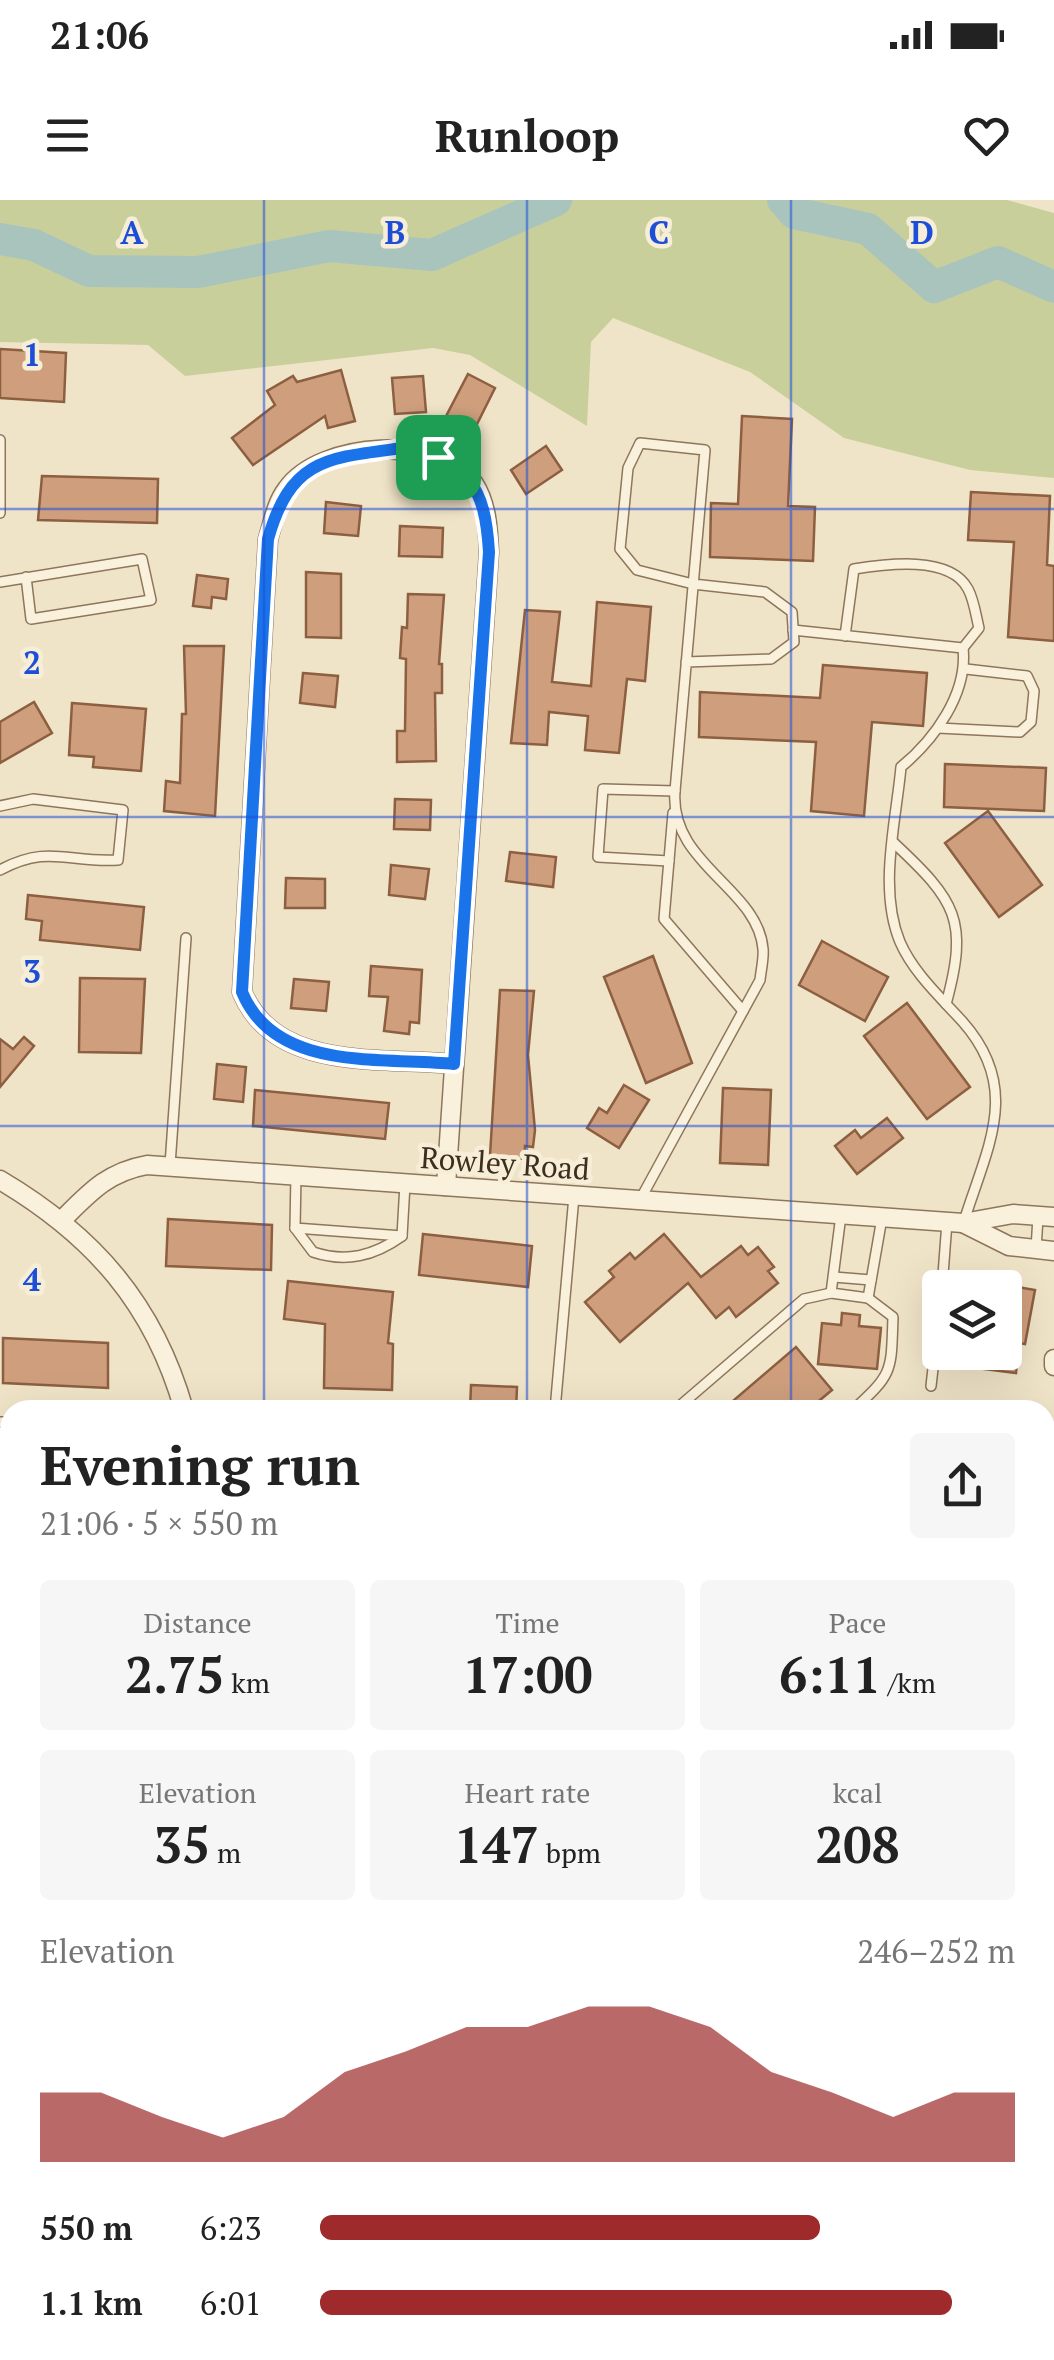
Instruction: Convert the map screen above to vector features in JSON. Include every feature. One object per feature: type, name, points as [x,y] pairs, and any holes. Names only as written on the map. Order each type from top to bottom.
[{"type":"street","points":[[446,1186],[489,552],[487,515],[474,484],[438,457],[403,448],[326,460],[286,489],[268,539],[242,992],[265,1030],[292,1047],[454,1064]]},
{"type":"street","name":"Rowley Road","points":[[63,1219],[100,1181],[119,1170],[170,1165],[955,1223],[1013,1214],[1046,1217]]},
{"type":"street","points":[[0,1180],[63,1219],[86,1240],[147,1320],[180,1400]]},
{"type":"street","name":"Rowley Road","points":[[955,1223],[1008,1246],[1045,1250]]},
{"type":"lane","points":[[0,440],[0,513]]},
{"type":"lane","points":[[686,662],[771,659],[794,642],[792,612],[766,592],[693,584],[637,570],[620,548],[628,468],[640,443],[705,450],[693,584],[686,662],[664,919],[743,1011]]},
{"type":"lane","points":[[0,582],[26,577],[142,559],[151,600],[31,619],[26,577]]},
{"type":"lane","points":[[844,636],[854,569],[882,564],[947,568],[968,587],[979,628],[963,648],[966,669],[938,728],[901,767],[889,892],[900,942],[990,1058],[998,1104],[955,1223],[946,1270]]},
{"type":"lane","points":[[793,630],[963,648]]},
{"type":"lane","points":[[938,728],[1020,732],[1032,722],[1034,691],[1027,676],[966,669]]},
{"type":"lane","points":[[669,861],[598,857],[602,789],[675,792]]},
{"type":"lane","points":[[0,806],[33,799],[123,810],[118,860],[44,854],[28,856],[0,870]]},
{"type":"lane","points":[[640,1200],[760,980],[764,946],[749,913],[711,874],[684,837],[674,808]]},
{"type":"lane","points":[[894,842],[954,910],[958,958],[946,1004]]},
{"type":"lane","points":[[170,1165],[186,938]]},
{"type":"lane","points":[[296,1175],[295,1228],[312,1252],[345,1258],[369,1255],[402,1236]]},
{"type":"lane","points":[[402,1236],[405,1183]]},
{"type":"lane","points":[[556,1400],[574,1196]]},
{"type":"lane","points":[[832,1293],[842,1215]]},
{"type":"lane","points":[[1045,1250],[1046,1217]]},
{"type":"lane","points":[[868,1298],[882,1218]]},
{"type":"lane","points":[[295,1228],[402,1236]]},
{"type":"lane","points":[[834,1276],[871,1280]]},
{"type":"lane","points":[[687,1400],[804,1299],[832,1293],[868,1298],[892,1318],[891,1366],[885,1382],[864,1400]]},
{"type":"lane","points":[[931,1386],[933,1370]]},
{"type":"green space","points":[[0,200],[1007,200],[1054,213],[1054,478],[970,470],[844,438],[750,372],[613,318],[591,342],[587,426],[470,355],[433,348],[185,376],[148,345],[0,342]]},
{"type":"building","points":[[0,349],[66,353],[64,402],[0,398]]},
{"type":"building","points":[[341,370],[355,421],[328,428],[325,416],[253,465],[232,438],[275,405],[267,391],[293,376],[297,382]]},
{"type":"building","points":[[468,374],[495,388],[471,436],[443,422]]},
{"type":"building","points":[[423,376],[426,412],[395,414],[392,378]]},
{"type":"building","points":[[742,416],[792,419],[788,506],[815,507],[813,561],[710,557],[711,503],[738,504]]},
{"type":"building","points":[[546,446],[562,470],[526,494],[511,470]]},
{"type":"building","points":[[42,476],[158,479],[157,523],[38,520]]},
{"type":"building","points":[[971,492],[1050,496],[1047,565],[1054,566],[1054,641],[1008,637],[1014,542],[968,540]]},
{"type":"building","points":[[326,502],[361,506],[358,536],[324,533]]},
{"type":"building","points":[[400,526],[443,528],[442,557],[399,556]]},
{"type":"building","points":[[306,572],[341,574],[341,638],[306,637]]},
{"type":"building","points":[[197,575],[228,579],[226,599],[212,597],[211,608],[193,606]]},
{"type":"building","points":[[408,594],[444,595],[439,664],[442,693],[435,693],[436,761],[397,762],[397,731],[405,731],[406,659],[400,658],[402,627],[407,628]]},
{"type":"building","points":[[597,602],[651,607],[645,681],[627,679],[619,753],[585,750],[588,716],[549,712],[547,745],[511,743],[525,610],[560,612],[552,682],[591,686]]},
{"type":"building","points":[[184,646],[224,646],[215,816],[164,811],[166,781],[180,783],[182,714],[186,714]]},
{"type":"building","points":[[823,665],[927,673],[923,726],[872,722],[864,816],[811,811],[816,742],[699,737],[700,692],[820,698]]},
{"type":"building","points":[[303,673],[338,676],[335,707],[300,703]]},
{"type":"building","points":[[34,702],[52,733],[0,763],[0,722]]},
{"type":"building","points":[[72,703],[146,709],[141,771],[93,767],[94,757],[69,755]]},
{"type":"building","points":[[945,764],[1046,768],[1044,811],[944,807]]},
{"type":"building","points":[[395,799],[431,800],[430,830],[394,829]]},
{"type":"building","points":[[988,811],[1042,885],[999,917],[945,843]]},
{"type":"building","points":[[510,852],[556,857],[553,887],[506,881]]},
{"type":"building","points":[[391,865],[429,869],[425,899],[389,895]]},
{"type":"building","points":[[286,878],[325,879],[325,908],[285,908]]},
{"type":"building","points":[[28,895],[144,907],[140,950],[40,940],[42,921],[26,919]]},
{"type":"building","points":[[822,941],[888,977],[865,1021],[799,985]]},
{"type":"building","points":[[653,956],[692,1063],[646,1083],[604,977]]},
{"type":"building","points":[[371,966],[422,970],[419,1023],[410,1022],[409,1034],[384,1031],[388,997],[369,996]]},
{"type":"building","points":[[80,978],[145,979],[141,1053],[79,1052]]},
{"type":"building","points":[[294,979],[329,982],[326,1011],[291,1008]]},
{"type":"building","points":[[500,990],[534,991],[528,1055],[535,1130],[533,1147],[525,1146],[524,1159],[490,1156]]},
{"type":"building","points":[[907,1003],[970,1087],[927,1119],[864,1036]]},
{"type":"building","points":[[24,1037],[34,1046],[0,1087],[0,1039],[13,1049]]},
{"type":"building","points":[[217,1064],[246,1067],[243,1102],[214,1099]]},
{"type":"building","points":[[624,1085],[649,1100],[619,1148],[587,1128],[599,1108],[607,1113]]},
{"type":"building","points":[[723,1088],[771,1090],[768,1165],[720,1163]]},
{"type":"building","points":[[255,1090],[389,1103],[385,1139],[253,1126]]},
{"type":"building","points":[[887,1118],[903,1138],[857,1174],[835,1146],[855,1130],[861,1138]]},
{"type":"building","points":[[168,1219],[272,1225],[271,1270],[166,1266]]},
{"type":"building","points":[[423,1234],[532,1246],[528,1287],[419,1275]]},
{"type":"building","points":[[664,1234],[701,1277],[741,1246],[748,1255],[758,1247],[774,1267],[768,1271],[778,1283],[736,1317],[729,1307],[716,1318],[688,1283],[620,1342],[585,1302],[614,1277],[609,1271],[630,1253],[635,1259]]},
{"type":"building","points":[[288,1281],[393,1292],[388,1343],[393,1344],[392,1390],[324,1388],[325,1324],[284,1319]]},
{"type":"building","points":[[1022,1288],[1035,1290],[1025,1344],[1022,1344]]},
{"type":"building","points":[[842,1313],[860,1315],[859,1326],[881,1328],[877,1369],[818,1364],[822,1323],[841,1325]]},
{"type":"building","points":[[3,1338],[108,1343],[108,1388],[3,1383]]},
{"type":"building","points":[[796,1347],[832,1390],[820,1400],[734,1400]]},
{"type":"building","points":[[471,1385],[517,1387],[516,1400],[470,1400]]},
{"type":"waterway","points":[[0,239],[34,245],[89,271],[198,272],[329,246],[432,255],[556,200]]},
{"type":"waterway","points":[[783,200],[794,213],[868,229],[934,287],[998,262],[1054,287]]},
{"type":"route","points":[[403,448],[438,457],[474,484],[487,515],[489,552],[454,1064],[292,1047],[265,1030],[250,1011],[242,992],[240,966],[268,539],[286,489],[301,474],[326,460],[403,448]]}]
